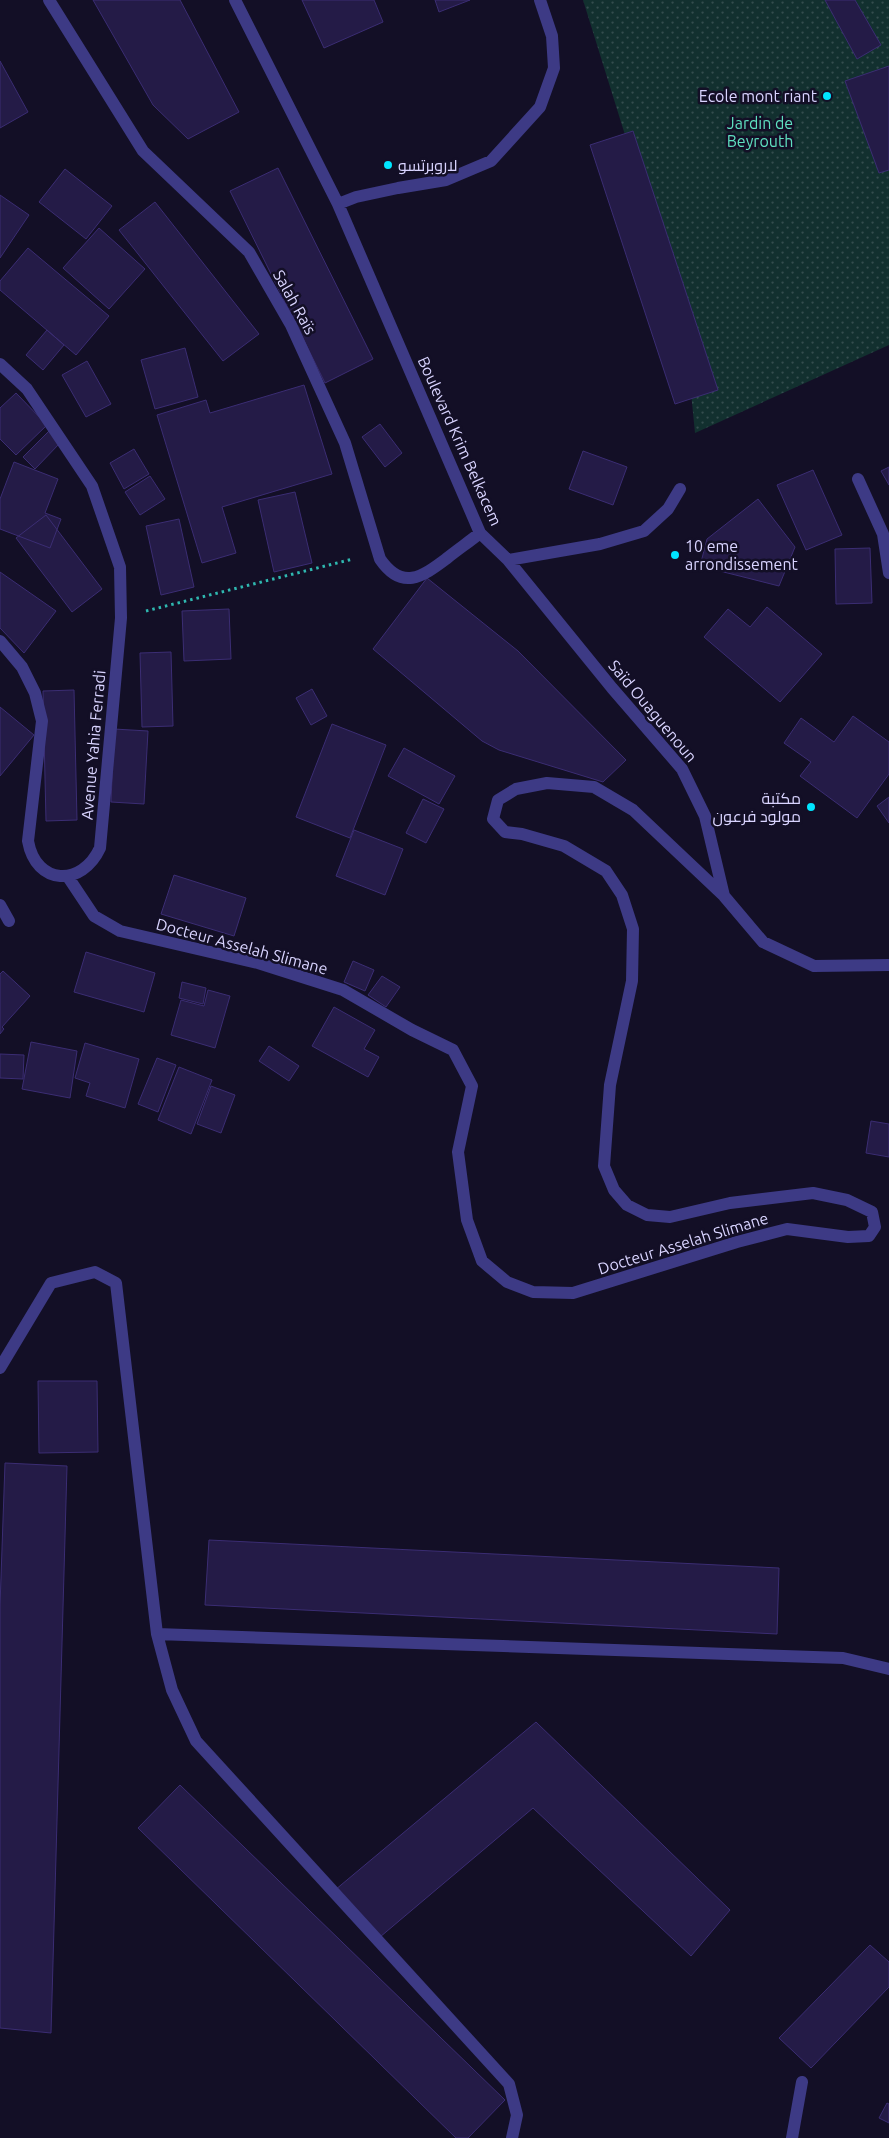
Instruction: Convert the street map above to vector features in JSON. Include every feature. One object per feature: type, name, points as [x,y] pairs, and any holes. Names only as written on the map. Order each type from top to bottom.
[{"type":"street","name":"Salah Raïs","points":[[49,0],[143,151],[249,252],[291,325],[345,443],[378,552],[385,565],[403,577],[424,575],[480,533]]},
{"type":"street","name":"Boulevard Krim Belkacem","points":[[235,0],[338,204],[480,533],[508,560]]},
{"type":"street","points":[[338,204],[356,197],[446,180],[491,161],[540,107],[554,68],[552,36],[540,0]]},
{"type":"street","name":"Avenue Yahia Ferradi","points":[[0,364],[27,389],[92,486],[120,567],[121,618],[100,848],[92,863],[85,870],[68,877]]},
{"type":"street","points":[[858,479],[883,534],[889,573]]},
{"type":"street","points":[[508,560],[600,544],[644,531],[668,509],[680,489]]},
{"type":"street","name":"Saïd Ouaguenoun","points":[[508,560],[612,688],[682,769],[705,816],[724,896],[763,942],[814,966],[889,965]]},
{"type":"street","points":[[0,640],[22,667],[35,693],[42,721],[28,841],[32,857],[44,870],[68,877]]},
{"type":"street","name":"Docteur Asselah Slimane","points":[[68,877],[94,916],[120,931],[258,963],[343,990],[412,1030],[453,1050],[472,1086],[458,1152],[467,1220],[482,1261],[507,1282],[533,1292],[573,1293],[737,1242],[787,1229],[848,1237],[869,1236],[875,1227],[872,1212],[847,1200],[813,1193],[730,1203],[670,1217],[647,1215],[627,1204],[614,1190],[604,1166],[610,1085],[632,981],[633,929],[622,895],[606,871],[564,846],[522,834],[505,832],[493,818],[498,800],[516,789],[547,783],[594,787],[633,810],[724,896]]},
{"type":"street","points":[[0,905],[9,921]]},
{"type":"street","points":[[0,1368],[51,1283],[95,1272],[116,1283],[157,1634],[172,1690],[196,1741],[509,2084],[517,2115],[512,2138]]},
{"type":"street","points":[[157,1634],[844,1658],[889,1669]]},
{"type":"street","points":[[792,2138],[802,2082]]},
{"type":"path","points":[[121,618],[378,552]]},
{"type":"green space","name":"Jardin de Beyrouth","points":[[583,0],[889,0],[889,345],[695,433],[686,342],[654,228]]},
{"type":"building","points":[[93,0],[180,0],[239,112],[188,139],[153,105]]},
{"type":"building","points":[[302,0],[374,0],[383,22],[324,48]]},
{"type":"building","points":[[435,0],[470,0],[439,12]]},
{"type":"building","points":[[825,0],[855,0],[881,45],[857,59]]},
{"type":"building","points":[[0,61],[28,112],[0,128]]},
{"type":"building","points":[[889,66],[889,170],[879,173],[845,81]]},
{"type":"building","points":[[633,131],[718,390],[675,404],[590,145]]},
{"type":"building","points":[[278,168],[373,359],[325,383],[230,191]]},
{"type":"building","points":[[65,169],[112,206],[86,239],[39,202]]},
{"type":"building","points":[[0,195],[29,215],[0,258]]},
{"type":"building","points":[[155,202],[259,334],[223,361],[119,230]]},
{"type":"building","points":[[99,228],[145,269],[109,309],[63,268]]},
{"type":"building","points":[[28,248],[109,316],[76,355],[0,290],[0,281]]},
{"type":"building","points":[[47,330],[64,345],[43,370],[26,355]]},
{"type":"building","points":[[185,348],[198,397],[155,409],[141,360]]},
{"type":"building","points":[[87,361],[111,404],[86,417],[62,375]]},
{"type":"building","points":[[304,385],[332,474],[222,507],[236,553],[202,563],[157,415],[206,400],[210,413]]},
{"type":"building","points":[[16,393],[47,425],[16,455],[0,439],[0,408]]},
{"type":"building","points":[[380,424],[402,453],[385,467],[362,437]]},
{"type":"building","points":[[50,430],[60,443],[35,469],[23,457]]},
{"type":"building","points":[[134,449],[149,474],[124,489],[110,463]]},
{"type":"building","points":[[583,451],[627,467],[613,505],[569,489]]},
{"type":"building","points":[[14,462],[58,479],[45,513],[61,519],[50,548],[0,529],[0,499]]},
{"type":"building","points":[[889,467],[889,485],[881,471]]},
{"type":"building","points":[[813,470],[842,535],[806,550],[777,485]]},
{"type":"building","points":[[150,476],[165,499],[140,515],[125,492]]},
{"type":"building","points":[[295,492],[312,563],[274,572],[258,500]]},
{"type":"building","points":[[758,499],[795,547],[779,586],[700,566],[707,539]]},
{"type":"building","points":[[46,515],[102,589],[72,612],[16,538]]},
{"type":"building","points":[[179,519],[194,587],[161,595],[146,526]]},
{"type":"building","points":[[870,548],[872,603],[836,604],[835,549]]},
{"type":"building","points":[[0,572],[56,611],[24,653],[0,628]]},
{"type":"building","points":[[427,578],[518,651],[626,760],[603,782],[499,750],[482,741],[373,649]]},
{"type":"building","points":[[767,607],[822,654],[780,702],[704,637],[728,609],[750,627]]},
{"type":"building","points":[[229,609],[231,659],[184,661],[182,611]]},
{"type":"building","points":[[171,652],[173,726],[142,727],[140,653]]},
{"type":"building","points":[[312,689],[327,716],[311,725],[296,698]]},
{"type":"building","points":[[74,690],[77,820],[46,821],[43,691]]},
{"type":"building","points":[[0,707],[34,735],[0,776]]},
{"type":"building","points":[[853,716],[889,742],[889,774],[857,818],[800,776],[811,762],[784,743],[801,718],[834,742]]},
{"type":"building","points":[[332,724],[386,745],[350,838],[296,817]]},
{"type":"building","points":[[114,729],[148,731],[144,804],[111,802]]},
{"type":"building","points":[[404,748],[455,776],[439,804],[388,776]]},
{"type":"building","points":[[889,797],[889,823],[877,806]]},
{"type":"building","points":[[423,799],[444,809],[426,843],[406,833]]},
{"type":"building","points":[[354,830],[403,849],[385,895],[336,876]]},
{"type":"building","points":[[174,875],[246,898],[234,936],[161,914]]},
{"type":"building","points":[[86,952],[155,973],[144,1012],[74,992]]},
{"type":"building","points":[[353,961],[374,970],[365,991],[344,982]]},
{"type":"building","points":[[3,971],[30,996],[2,1027],[4,1029],[0,1034],[0,974]]},
{"type":"building","points":[[382,976],[400,987],[386,1007],[368,995]]},
{"type":"building","points":[[182,982],[206,988],[203,1004],[179,998]]},
{"type":"building","points":[[208,990],[230,996],[215,1048],[171,1035],[181,1000],[204,1006]]},
{"type":"building","points":[[334,1007],[375,1030],[364,1049],[379,1057],[368,1077],[312,1046]]},
{"type":"building","points":[[31,1042],[77,1051],[70,1098],[22,1089]]},
{"type":"building","points":[[85,1043],[139,1059],[125,1108],[86,1096],[90,1083],[75,1078]]},
{"type":"building","points":[[269,1046],[299,1066],[289,1081],[259,1061]]},
{"type":"building","points":[[0,1054],[24,1055],[23,1079],[0,1078]]},
{"type":"building","points":[[157,1058],[176,1065],[158,1112],[138,1104]]},
{"type":"building","points":[[179,1067],[212,1080],[191,1134],[158,1120]]},
{"type":"building","points":[[211,1086],[235,1095],[221,1133],[197,1124]]},
{"type":"building","points":[[871,1121],[889,1124],[889,1157],[866,1153]]},
{"type":"building","points":[[38,1381],[97,1381],[98,1452],[39,1453]]},
{"type":"building","points":[[5,1463],[67,1466],[51,2033],[0,2028],[0,1606]]},
{"type":"building","points":[[209,1540],[779,1568],[777,1634],[205,1605]]},
{"type":"building","points":[[536,1722],[730,1910],[691,1956],[533,1808],[380,1937],[335,1890]]},
{"type":"building","points":[[180,1785],[505,2100],[468,2138],[456,2138],[138,1828]]},
{"type":"building","points":[[870,1945],[889,1962],[889,1987],[811,2068],[779,2038]]},
{"type":"building","points":[[887,2103],[889,2104],[889,2123],[879,2118]]},
{"type":"place","name":"Ecole mont riant","points":[[827,96]]},
{"type":"place","name":"لاروبرتسو","points":[[388,165]]},
{"type":"place","name":"10 eme arrondissement","points":[[675,555]]},
{"type":"place","name":"مكتبة مولود فرعون","points":[[811,807]]}]
